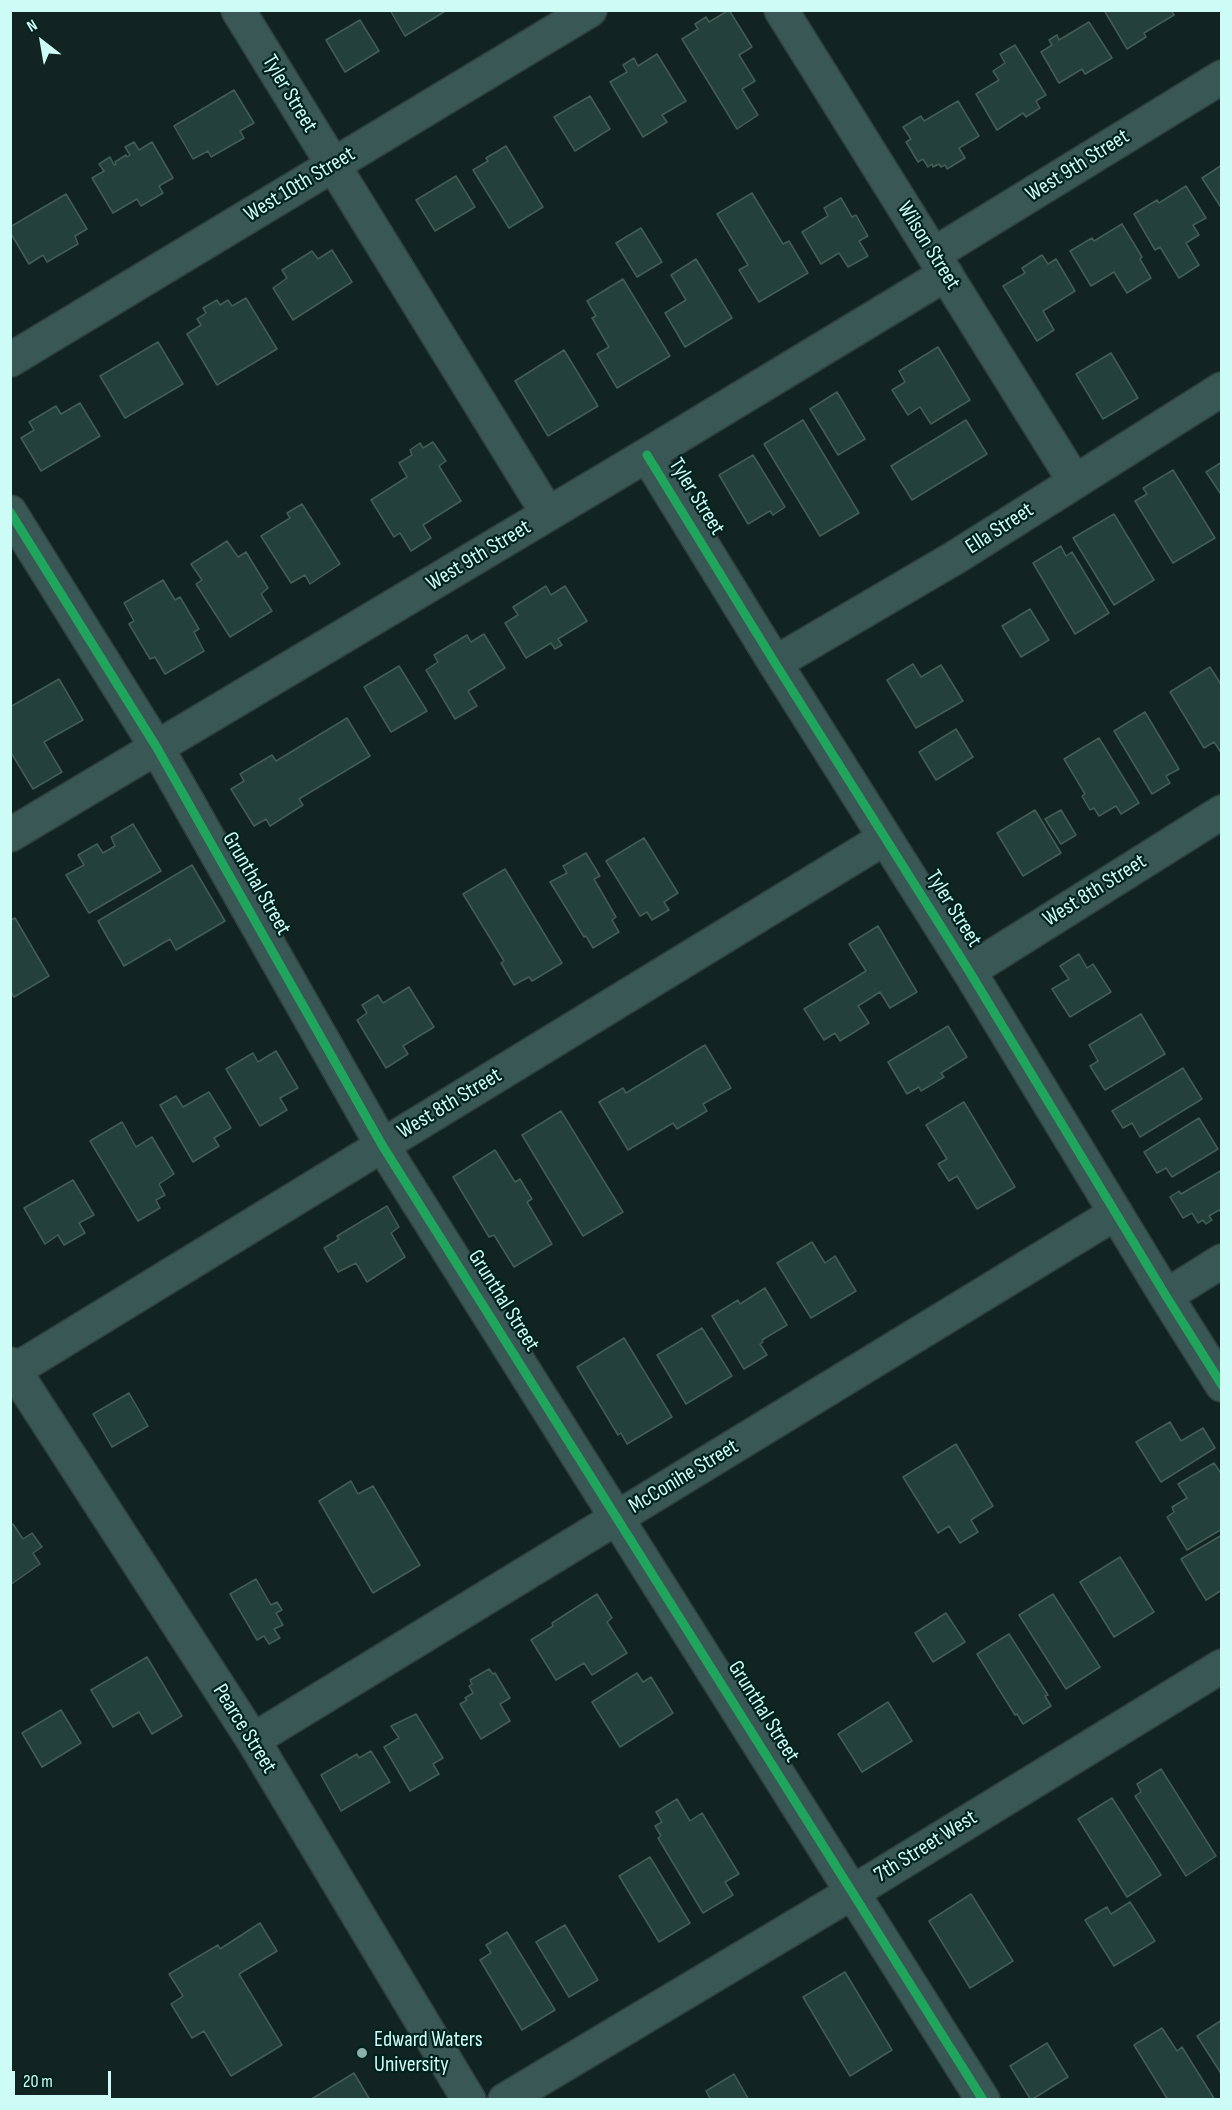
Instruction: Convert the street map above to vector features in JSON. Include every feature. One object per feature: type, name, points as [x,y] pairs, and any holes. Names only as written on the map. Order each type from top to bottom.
[{"type":"street","name":"Tyler Street","points":[[238,10],[548,514]]},
{"type":"street","name":"West 10th Street","points":[[10,360],[590,10]]},
{"type":"street","name":"Wilson Street","points":[[781,10],[1075,482]]},
{"type":"street","name":"West 9th Street","points":[[10,835],[647,455],[1221,77]]},
{"type":"street","name":"Ella Street","points":[[775,663],[956,557],[1221,389]]},
{"type":"street","name":"Tyler Street","points":[[647,455],[969,971],[1221,1385]]},
{"type":"street","name":"Grunthal Street","points":[[10,512],[157,748],[382,1145],[983,2100]]},
{"type":"street","name":"West 8th Street","points":[[969,971],[1221,812]]},
{"type":"street","name":"West 8th Street","points":[[13,1367],[885,838]]},
{"type":"street","name":"McConihe Street","points":[[253,1740],[1116,1214]]},
{"type":"street","points":[[1166,1296],[1221,1261]]},
{"type":"street","name":"Pearce Street","points":[[13,1367],[253,1740],[469,2100]]},
{"type":"street","name":"7th Street West","points":[[505,2100],[853,1892],[1221,1666]]},
{"type":"building","points":[[390,10],[447,10],[405,36]]},
{"type":"building","points":[[729,10],[752,47],[739,55],[755,81],[742,89],[758,115],[737,129],[682,39],[698,29],[695,24],[706,17],[709,22]]},
{"type":"building","points":[[1104,10],[1171,10],[1174,15],[1144,33],[1146,37],[1127,49]]},
{"type":"building","points":[[360,20],[379,51],[345,72],[326,40]]},
{"type":"building","points":[[1089,22],[1112,58],[1085,74],[1082,69],[1059,83],[1041,52],[1052,45],[1049,40],[1057,35],[1059,40]]},
{"type":"building","points":[[1015,45],[1046,95],[1036,101],[1040,108],[1026,117],[1023,113],[997,130],[976,94],[999,80],[993,71],[1005,63],[1000,54]]},
{"type":"building","points":[[657,54],[686,101],[662,115],[667,122],[643,137],[610,82],[627,72],[623,65],[634,58],[638,66]]},
{"type":"building","points":[[234,90],[254,123],[240,131],[244,138],[211,157],[208,151],[193,159],[174,126]]},
{"type":"building","points":[[590,96],[610,129],[575,151],[554,117]]},
{"type":"building","points":[[958,101],[979,136],[959,148],[965,158],[947,169],[945,165],[941,167],[939,164],[933,167],[932,164],[928,167],[923,159],[918,162],[906,142],[911,139],[903,127],[921,116],[924,121]]},
{"type":"building","points":[[134,142],[139,150],[152,142],[173,178],[159,186],[163,193],[141,206],[137,199],[113,213],[92,178],[104,171],[99,164],[110,157],[114,165],[126,155],[127,157],[130,155],[125,147]]},
{"type":"building","points":[[506,146],[543,207],[509,228],[473,170],[488,161],[486,158]]},
{"type":"building","points":[[1222,165],[1222,209],[1202,178]]},
{"type":"building","points":[[456,176],[475,207],[435,231],[416,200]]},
{"type":"building","points":[[1186,186],[1206,218],[1193,225],[1199,235],[1186,243],[1199,265],[1179,278],[1160,247],[1155,250],[1134,214],[1157,200],[1159,203]]},
{"type":"building","points":[[752,193],[783,244],[789,241],[808,273],[759,302],[739,270],[748,265],[717,214]]},
{"type":"building","points":[[66,194],[87,229],[75,236],[78,244],[47,262],[43,255],[29,264],[10,232],[10,227]]},
{"type":"building","points":[[841,198],[852,217],[856,215],[868,236],[859,241],[868,256],[848,267],[839,253],[821,264],[802,232],[828,216],[824,208]]},
{"type":"building","points":[[1122,224],[1142,257],[1140,259],[1151,278],[1127,293],[1114,272],[1091,286],[1070,251],[1092,238],[1094,241]]},
{"type":"building","points":[[641,228],[662,262],[637,277],[616,243]]},
{"type":"building","points":[[332,250],[352,282],[293,320],[273,288],[287,278],[282,270],[312,251],[318,259]]},
{"type":"building","points":[[1042,255],[1048,264],[1056,259],[1075,291],[1043,311],[1054,330],[1037,341],[1003,286],[1025,273],[1022,268]]},
{"type":"building","points":[[696,259],[732,318],[685,347],[665,313],[686,300],[671,275]]},
{"type":"building","points":[[623,279],[670,356],[617,388],[597,354],[609,347],[592,318],[596,316],[587,301]]},
{"type":"building","points":[[246,298],[277,349],[217,385],[187,334],[201,325],[197,319],[206,313],[203,308],[217,300],[220,305],[228,300],[232,306]]},
{"type":"building","points":[[158,342],[183,384],[125,418],[100,376]]},
{"type":"building","points":[[938,347],[970,400],[931,424],[920,407],[908,415],[892,390],[905,382],[899,371]]},
{"type":"building","points":[[564,350],[598,406],[548,436],[515,381]]},
{"type":"building","points":[[1111,353],[1138,398],[1103,419],[1076,374]]},
{"type":"building","points":[[837,392],[865,439],[838,455],[810,409]]},
{"type":"building","points":[[80,403],[100,436],[41,471],[21,438],[34,430],[29,422],[56,406],[61,414]]},
{"type":"building","points":[[803,420],[859,513],[820,536],[764,444]]},
{"type":"building","points":[[966,420],[987,454],[912,500],[891,466]]},
{"type":"building","points":[[433,442],[446,461],[439,466],[461,501],[423,525],[431,538],[411,551],[400,533],[394,537],[371,500],[407,477],[399,463],[412,455],[410,450],[420,443],[423,448]]},
{"type":"building","points":[[753,455],[785,507],[773,515],[770,511],[748,524],[719,475]]},
{"type":"building","points":[[1222,462],[1222,496],[1206,472]]},
{"type":"building","points":[[1173,470],[1215,538],[1173,563],[1135,501],[1147,494],[1143,488]]},
{"type":"building","points":[[302,504],[340,564],[310,584],[305,575],[291,583],[261,536],[290,518],[287,513]]},
{"type":"building","points":[[1114,514],[1154,580],[1114,605],[1073,538]]},
{"type":"building","points":[[227,541],[238,557],[246,552],[268,588],[261,594],[272,611],[230,637],[196,584],[202,580],[191,564]]},
{"type":"building","points":[[1061,546],[1066,556],[1072,552],[1109,613],[1075,634],[1033,563]]},
{"type":"building","points":[[163,580],[175,600],[180,597],[199,629],[194,632],[204,651],[165,674],[155,657],[150,659],[129,624],[134,621],[124,603]]},
{"type":"building","points":[[546,586],[551,595],[565,586],[587,621],[558,639],[562,645],[555,649],[551,643],[526,658],[505,623],[518,615],[513,607]]},
{"type":"building","points":[[1030,609],[1049,640],[1021,657],[1002,626]]},
{"type":"building","points":[[484,634],[505,668],[468,691],[477,706],[455,719],[426,670],[438,662],[434,655],[467,635],[471,642]]},
{"type":"building","points":[[913,664],[921,677],[941,665],[963,701],[916,728],[887,680]]},
{"type":"building","points":[[399,666],[427,711],[391,732],[364,687]]},
{"type":"building","points":[[1210,667],[1222,686],[1222,754],[1214,742],[1204,748],[1170,692]]},
{"type":"building","points":[[59,679],[83,720],[44,742],[62,772],[33,789],[10,751],[10,707]]},
{"type":"building","points":[[1145,712],[1179,769],[1166,776],[1170,783],[1152,794],[1114,731]]},
{"type":"building","points":[[347,718],[370,756],[299,799],[303,805],[270,826],[266,819],[254,826],[231,789],[244,781],[240,774],[272,755],[276,761]]},
{"type":"building","points":[[956,729],[973,757],[936,780],[919,752]]},
{"type":"building","points":[[1099,738],[1139,803],[1121,814],[1116,806],[1099,816],[1094,808],[1090,810],[1082,796],[1085,794],[1064,759]]},
{"type":"building","points":[[1035,810],[1061,853],[1023,876],[997,833]]},
{"type":"building","points":[[1061,810],[1076,835],[1061,844],[1045,819]]},
{"type":"building","points":[[133,824],[161,871],[89,913],[66,875],[84,865],[78,855],[97,844],[103,853],[115,846],[111,837]]},
{"type":"building","points":[[644,838],[678,893],[664,902],[669,910],[652,920],[647,912],[640,916],[606,861]]},
{"type":"building","points":[[586,853],[600,876],[594,879],[616,917],[612,920],[619,932],[593,948],[550,882],[567,873],[563,866]]},
{"type":"building","points":[[192,865],[225,921],[176,950],[170,939],[124,966],[98,921]]},
{"type":"building","points":[[505,869],[562,963],[532,981],[529,977],[514,985],[501,963],[504,961],[463,894]]},
{"type":"building","points":[[15,918],[49,976],[14,997],[10,991],[10,920]]},
{"type":"building","points":[[878,926],[917,992],[890,1008],[880,992],[858,1006],[869,1023],[840,1041],[835,1033],[824,1040],[804,1009],[866,971],[849,944]]},
{"type":"building","points":[[1079,954],[1087,968],[1093,964],[1111,992],[1070,1017],[1052,989],[1069,979],[1060,966]]},
{"type":"building","points":[[409,987],[434,1027],[403,1046],[408,1054],[386,1068],[357,1020],[367,1013],[362,1005],[378,995],[383,1003]]},
{"type":"building","points":[[1141,1014],[1165,1054],[1105,1090],[1090,1066],[1098,1061],[1089,1045]]},
{"type":"building","points":[[948,1026],[967,1057],[941,1073],[944,1077],[921,1091],[919,1087],[907,1094],[888,1062]]},
{"type":"building","points":[[705,1045],[731,1088],[703,1104],[707,1111],[677,1129],[673,1123],[628,1150],[599,1102],[623,1088],[626,1093]]},
{"type":"building","points":[[276,1051],[298,1088],[280,1098],[287,1110],[260,1126],[226,1069],[253,1053],[258,1062]]},
{"type":"building","points":[[1183,1068],[1202,1099],[1140,1137],[1132,1123],[1123,1128],[1112,1111]]},
{"type":"building","points":[[209,1092],[231,1128],[214,1138],[219,1146],[193,1162],[160,1105],[176,1096],[183,1107]]},
{"type":"building","points":[[964,1102],[1015,1187],[977,1209],[957,1176],[949,1181],[938,1164],[947,1159],[926,1125]]},
{"type":"building","points":[[561,1111],[623,1212],[583,1236],[522,1135]]},
{"type":"building","points":[[1199,1118],[1218,1149],[1172,1177],[1166,1168],[1157,1173],[1144,1152]]},
{"type":"building","points":[[122,1122],[136,1147],[152,1137],[174,1174],[159,1184],[165,1195],[156,1200],[160,1208],[138,1221],[90,1141]]},
{"type":"building","points":[[495,1150],[515,1182],[520,1179],[532,1199],[527,1202],[552,1244],[514,1267],[494,1235],[489,1237],[453,1177]]},
{"type":"building","points":[[1222,1170],[1222,1213],[1219,1210],[1209,1216],[1212,1220],[1206,1224],[1203,1220],[1198,1223],[1192,1213],[1183,1218],[1170,1197],[1179,1191],[1181,1194]]},
{"type":"building","points":[[73,1180],[94,1215],[79,1223],[85,1233],[64,1245],[58,1235],[45,1244],[24,1208]]},
{"type":"building","points":[[387,1206],[399,1227],[391,1233],[405,1257],[367,1282],[356,1263],[338,1272],[324,1248],[339,1239],[337,1236]]},
{"type":"building","points":[[812,1242],[825,1263],[835,1256],[856,1291],[811,1318],[777,1263]]},
{"type":"building","points":[[765,1288],[787,1325],[762,1340],[760,1344],[767,1355],[744,1369],[712,1316],[738,1300],[740,1304]]},
{"type":"building","points":[[702,1328],[732,1376],[686,1404],[657,1355]]},
{"type":"building","points":[[624,1338],[672,1417],[627,1444],[621,1433],[618,1435],[577,1367]]},
{"type":"building","points":[[129,1393],[148,1426],[112,1447],[93,1414]]},
{"type":"building","points":[[1170,1422],[1181,1441],[1203,1428],[1215,1448],[1161,1482],[1136,1442]]},
{"type":"building","points":[[956,1444],[993,1506],[971,1520],[978,1532],[960,1543],[949,1526],[938,1533],[903,1477]]},
{"type":"building","points":[[1214,1463],[1222,1475],[1222,1529],[1187,1550],[1167,1517],[1174,1512],[1172,1507],[1187,1498],[1178,1484]]},
{"type":"building","points":[[351,1481],[358,1494],[373,1486],[420,1565],[373,1593],[319,1501]]},
{"type":"building","points":[[13,1524],[23,1539],[32,1533],[42,1547],[33,1553],[40,1564],[10,1585],[10,1526]]},
{"type":"building","points":[[1222,1535],[1222,1590],[1206,1600],[1181,1559]]},
{"type":"building","points":[[1120,1557],[1154,1612],[1114,1637],[1080,1582]]},
{"type":"building","points":[[256,1579],[271,1605],[277,1602],[282,1610],[276,1613],[283,1625],[274,1629],[280,1638],[269,1644],[264,1636],[257,1640],[230,1594]]},
{"type":"building","points":[[597,1594],[612,1618],[607,1622],[627,1653],[592,1675],[584,1663],[556,1680],[531,1640],[553,1626],[552,1623]]},
{"type":"building","points":[[1053,1594],[1100,1667],[1066,1689],[1019,1615]]},
{"type":"building","points":[[946,1613],[965,1642],[933,1662],[915,1633]]},
{"type":"building","points":[[1009,1634],[1048,1695],[1045,1696],[1051,1706],[1023,1724],[977,1654]]},
{"type":"building","points":[[147,1657],[182,1716],[152,1734],[139,1712],[113,1727],[91,1690]]},
{"type":"building","points":[[489,1669],[493,1674],[495,1673],[510,1698],[500,1704],[510,1721],[481,1739],[460,1704],[473,1693],[469,1686],[472,1684],[470,1680]]},
{"type":"building","points":[[637,1673],[643,1682],[651,1677],[673,1713],[620,1747],[592,1702]]},
{"type":"building","points":[[888,1702],[912,1741],[862,1772],[838,1734]]},
{"type":"building","points":[[61,1710],[81,1743],[42,1767],[22,1733]]},
{"type":"building","points":[[416,1714],[443,1758],[433,1764],[439,1774],[410,1791],[384,1747],[399,1738],[391,1726]]},
{"type":"building","points":[[371,1751],[390,1782],[341,1811],[321,1775],[357,1754],[359,1758]]},
{"type":"building","points":[[1161,1769],[1216,1856],[1186,1876],[1135,1796],[1141,1792],[1137,1784]]},
{"type":"building","points":[[1112,1798],[1161,1875],[1127,1897],[1078,1819]]},
{"type":"building","points":[[677,1799],[690,1821],[702,1813],[739,1874],[725,1882],[733,1895],[703,1913],[658,1838],[661,1836],[655,1826],[662,1822],[656,1812]]},
{"type":"building","points":[[650,1857],[690,1923],[659,1942],[619,1876]]},
{"type":"building","points":[[971,1894],[1013,1961],[970,1988],[929,1921]]},
{"type":"building","points":[[1130,1902],[1155,1941],[1114,1966],[1085,1920],[1107,1907],[1111,1914]]},
{"type":"building","points":[[260,1923],[277,1951],[239,1974],[282,2045],[231,2076],[204,2031],[192,2038],[171,2004],[183,1996],[169,1974],[218,1945],[220,1949]]},
{"type":"building","points":[[565,1925],[598,1980],[569,1997],[536,1942]]},
{"type":"building","points":[[507,1932],[555,2010],[522,2030],[480,1960],[491,1953],[486,1945]]},
{"type":"building","points":[[845,1972],[892,2050],[850,2076],[803,1997]]},
{"type":"building","points":[[1222,2020],[1222,2075],[1197,2036]]},
{"type":"building","points":[[1162,2028],[1177,2051],[1182,2047],[1215,2100],[1168,2100],[1134,2045]]},
{"type":"building","points":[[1047,2043],[1068,2077],[1031,2100],[1010,2066]]},
{"type":"building","points":[[354,2073],[370,2100],[310,2100]]},
{"type":"building","points":[[734,2074],[749,2100],[711,2100],[706,2091]]},
{"type":"cycle path","points":[[647,455],[969,971],[1222,1385]]},
{"type":"cycle path","points":[[10,512],[157,748],[382,1145],[983,2100]]},
{"type":"place","name":"Edward Waters University","points":[[362,2053]]}]
